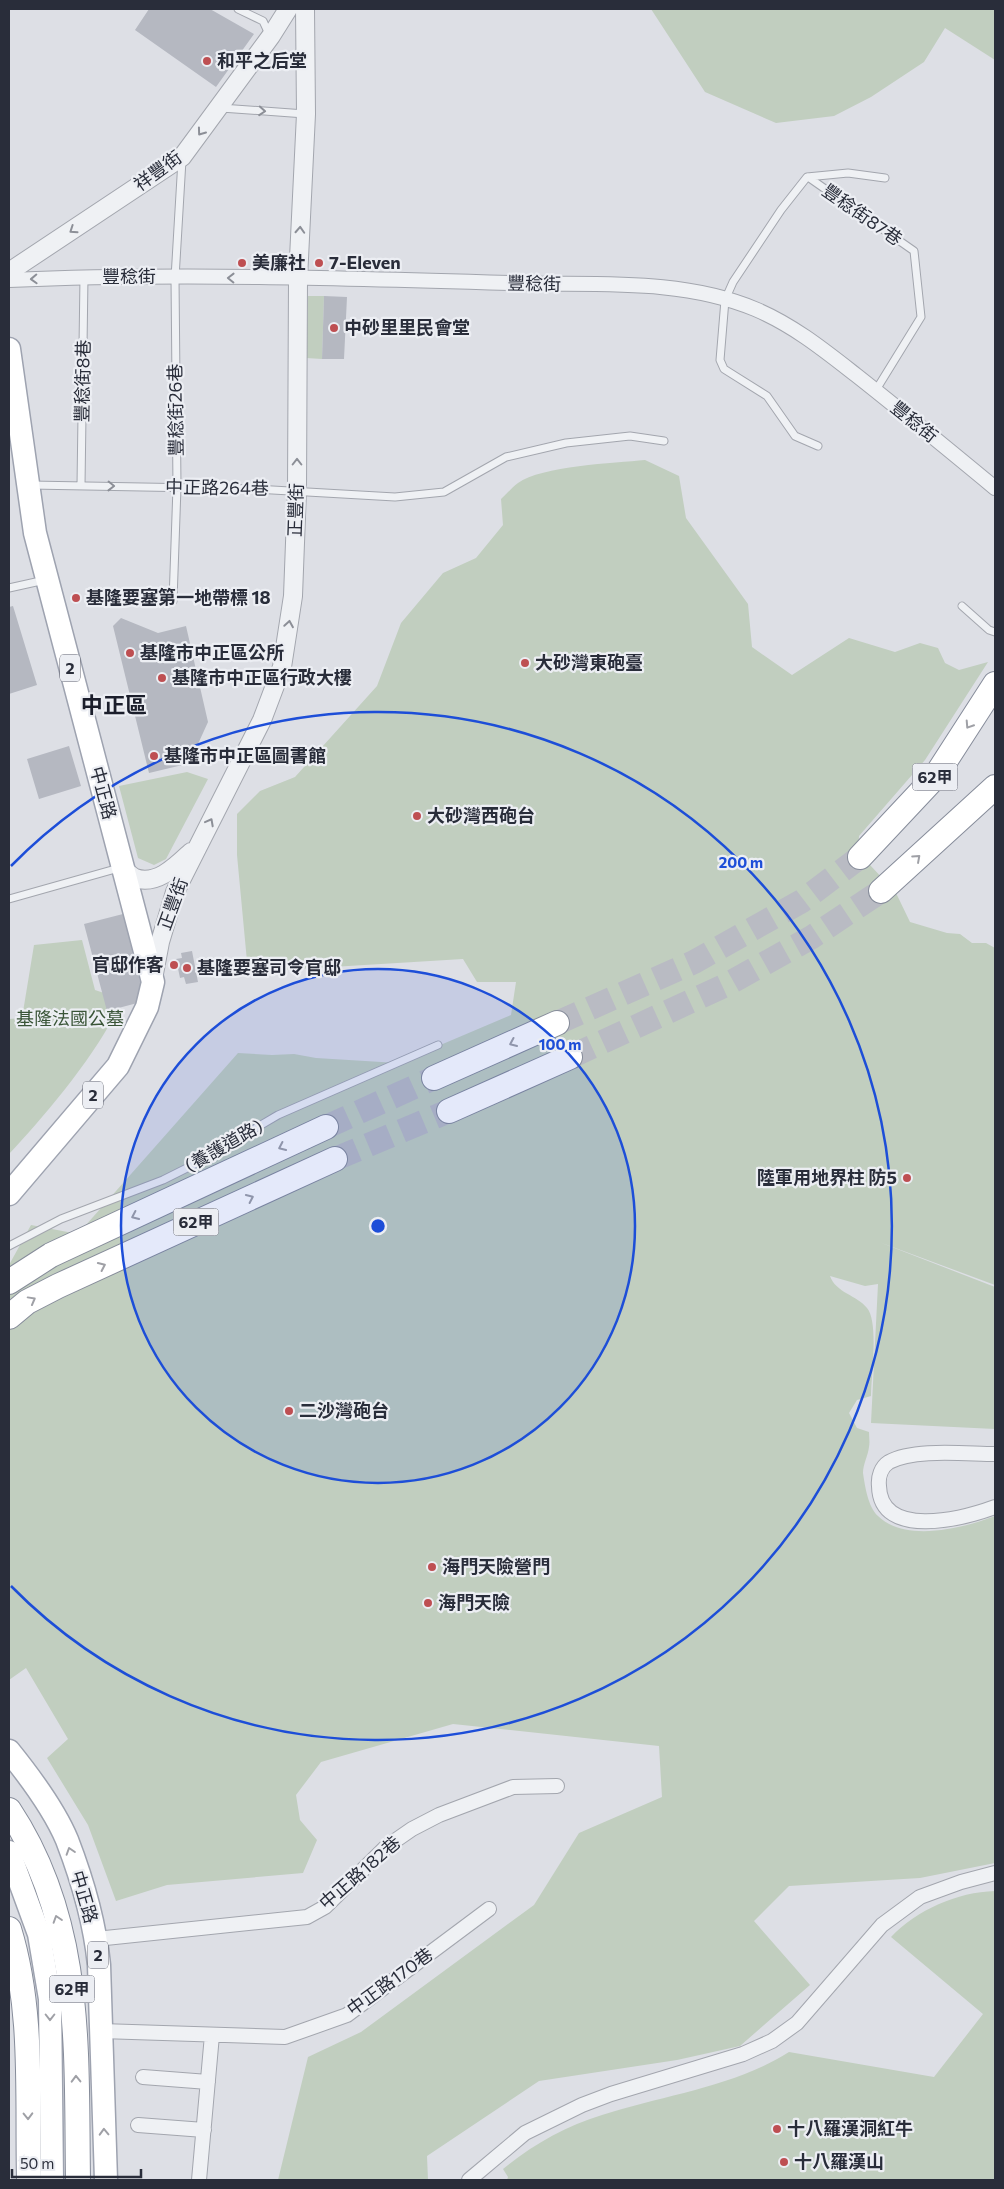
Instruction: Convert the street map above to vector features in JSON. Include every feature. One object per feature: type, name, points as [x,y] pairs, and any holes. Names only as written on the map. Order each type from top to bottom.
[{"type":"highway","name":"62甲","points":[[860,857],[935,776],[995,684]]},
{"type":"highway","name":"62甲","points":[[881,891],[995,787]]},
{"type":"highway","points":[[434,1078],[557,1022]]},
{"type":"highway","points":[[449,1111],[570,1057]]},
{"type":"highway","name":"62甲","points":[[9,1282],[51,1256],[326,1127]]},
{"type":"highway","name":"62甲","points":[[9,1317],[27,1302],[58,1286],[335,1159]]},
{"type":"highway","name":"62甲","points":[[9,1810],[37,1860],[59,1923],[70,1966],[76,2022],[78,2180]]},
{"type":"highway","name":"62甲","points":[[9,1929],[18,1960],[26,2005],[28,2180]]},
{"type":"main road","name":"中正路","points":[[9,349],[35,533],[153,982],[147,1007],[118,1066],[9,1194]]},
{"type":"main road","name":"中正路","points":[[9,1751],[32,1780],[66,1839],[96,1939],[106,2180]]},
{"type":"main road","points":[[9,1852],[39,1934],[50,1999],[52,2180]]},
{"type":"street","name":"祥豐街","points":[[9,272],[182,157],[288,9]]},
{"type":"street","name":"正豐街","points":[[153,982],[160,942],[175,892],[262,720],[282,667],[293,596],[297,490],[298,279],[306,114],[305,9]]},
{"type":"street","points":[[270,36],[286,32],[299,40],[306,52]]},
{"type":"street","name":"豐稔街","points":[[9,280],[84,277],[298,279],[674,288],[752,308],[784,322],[876,390],[995,488]]},
{"type":"street","points":[[122,868],[135,878],[153,879],[169,872],[197,846]]},
{"type":"street","points":[[995,1454],[906,1457],[889,1462],[884,1468],[878,1483],[879,1494],[889,1509],[914,1521],[945,1520],[995,1507]]},
{"type":"street","name":"中正路182巷","points":[[96,1939],[307,1917],[325,1907],[386,1847],[426,1822],[513,1787],[557,1786]]},
{"type":"street","points":[[469,2180],[525,2133],[582,2105],[611,2094],[743,2054],[772,2041],[797,2023],[882,1926],[920,1897],[961,1882],[995,1873]]},
{"type":"street","name":"中正路170巷","points":[[101,2031],[285,2037],[347,2015],[490,1909]]},
{"type":"street","points":[[200,2180],[212,2035]]},
{"type":"street","points":[[143,2077],[208,2082]]},
{"type":"street","points":[[138,2125],[204,2130]]},
{"type":"lane","points":[[238,9],[263,22],[270,36]]},
{"type":"lane","points":[[218,108],[306,114]]},
{"type":"lane","name":"豐稔街26巷","points":[[173,601],[177,487],[175,278],[182,157]]},
{"type":"lane","name":"豐稔街87巷","points":[[725,300],[733,282],[781,210],[807,177],[848,173],[885,178]]},
{"type":"lane","name":"豐稔街87巷","points":[[807,177],[914,250],[921,317],[876,390]]},
{"type":"lane","name":"豐稔街8巷","points":[[81,485],[84,277]]},
{"type":"lane","points":[[725,300],[720,360],[724,369],[767,396],[795,436],[818,446]]},
{"type":"lane","name":"中正路264巷","points":[[28,485],[297,490],[394,496],[444,492],[506,457],[566,443],[630,436],[664,441]]},
{"type":"lane","points":[[9,588],[48,579]]},
{"type":"lane","points":[[962,606],[989,630],[995,632]]},
{"type":"lane","points":[[9,899],[122,868]]},
{"type":"lane","name":"(養護道路)","points":[[9,1246],[61,1219],[163,1180],[193,1165],[278,1115],[438,1045]]},
{"type":"green space","points":[[651,9],[995,9],[995,60],[945,28],[924,62],[871,97],[834,116],[776,123],[705,92]]},
{"type":"green space","points":[[308,296],[324,296],[322,359],[306,358]]},
{"type":"green space","points":[[645,460],[679,476],[686,518],[748,604],[752,647],[792,675],[849,638],[895,652],[920,643],[938,648],[945,663],[959,670],[988,662],[925,760],[859,836],[858,852],[896,893],[910,922],[947,933],[960,934],[972,943],[986,943],[995,948],[995,1285],[879,1242],[995,1287],[995,1429],[871,1423],[878,1284],[865,1286],[830,1276],[837,1286],[867,1308],[873,1325],[874,1350],[871,1396],[857,1400],[849,1413],[857,1428],[869,1432],[868,1454],[863,1473],[868,1496],[875,1512],[890,1524],[903,1529],[919,1531],[935,1531],[967,1525],[995,1516],[995,1863],[920,1878],[789,1886],[754,1921],[810,1985],[740,2046],[677,2060],[539,2081],[427,2156],[428,2180],[278,2180],[308,2057],[361,2032],[534,1905],[579,1833],[662,1797],[659,1746],[453,1724],[321,1762],[296,1795],[300,1820],[317,1840],[303,1873],[167,1885],[116,1901],[88,1825],[47,1758],[68,1739],[26,1668],[9,1680],[9,1265],[31,1225],[78,1234],[238,1053],[294,1054],[316,1058],[398,1063],[511,1015],[516,982],[477,982],[463,959],[248,972],[237,855],[237,814],[260,791],[295,777],[377,686],[401,623],[443,573],[476,558],[503,525],[501,499],[514,486],[529,477],[560,469]]},
{"type":"green space","points":[[187,772],[208,779],[166,859],[154,865],[138,858],[119,786]]},
{"type":"green space","name":"基隆法國公墓","points":[[82,940],[95,990],[122,999],[101,1038],[72,1080],[9,1154],[9,1019],[22,1018],[34,945]]},
{"type":"green space","points":[[995,1891],[995,2180],[507,2180],[508,2177],[503,2169],[538,2144],[575,2125],[602,2115],[722,2082],[768,2064],[789,2052],[934,2077],[983,2014],[891,1937],[901,1927],[939,1904],[966,1895]]},
{"type":"building","name":"和平之后堂","points":[[149,9],[210,9],[254,34],[216,87],[135,30]]},
{"type":"building","name":"中砂里里民會堂","points":[[324,296],[347,297],[344,359],[322,359]]},
{"type":"building","points":[[13,606],[37,685],[9,694],[9,607]]},
{"type":"building","name":"基隆市中正區行政大樓","points":[[121,618],[158,633],[186,626],[208,722],[198,744],[195,762],[149,773],[113,626]]},
{"type":"building","points":[[69,746],[81,786],[39,799],[27,759]]},
{"type":"building","points":[[123,914],[145,1001],[107,1011],[84,924]]},
{"type":"building","name":"基隆要塞司令官邸","points":[[192,951],[198,982],[186,984],[184,977],[180,978],[176,959],[182,958],[181,953]]},
{"type":"tunnel","points":[[557,1023],[694,962],[802,901],[860,857]]},
{"type":"tunnel","points":[[570,1057],[726,985],[812,937],[881,891]]},
{"type":"tunnel","points":[[326,1127],[434,1078]]},
{"type":"tunnel","points":[[335,1159],[449,1111]]},
{"type":"place","name":"和平之后堂","points":[[207,61]]},
{"type":"place","name":"美廉社","points":[[242,263]]},
{"type":"place","name":"7-Eleven","points":[[319,263]]},
{"type":"place","name":"中砂里里民會堂","points":[[334,328]]},
{"type":"place","name":"基隆要塞第一地帶標 18","points":[[76,598]]},
{"type":"place","name":"基隆市中正區公所","points":[[130,653]]},
{"type":"place","name":"大砂灣東砲臺","points":[[525,663]]},
{"type":"place","name":"基隆市中正區行政大樓","points":[[162,678]]},
{"type":"place","name":"基隆市中正區圖書館","points":[[154,756]]},
{"type":"place","name":"大砂灣西砲台","points":[[417,816]]},
{"type":"place","name":"官邸作客","points":[[174,965]]},
{"type":"place","name":"基隆要塞司令官邸","points":[[187,968]]},
{"type":"place","name":"陸軍用地界柱 防5","points":[[907,1178]]},
{"type":"place","name":"二沙灣砲台","points":[[289,1411]]},
{"type":"place","name":"海門天險營門","points":[[432,1567]]},
{"type":"place","name":"海門天險","points":[[428,1603]]},
{"type":"place","name":"十八羅漢洞紅牛","points":[[777,2129]]},
{"type":"place","name":"十八羅漢山","points":[[784,2162]]},
{"type":"district","name":"中正區","points":[[114,705]]}]
